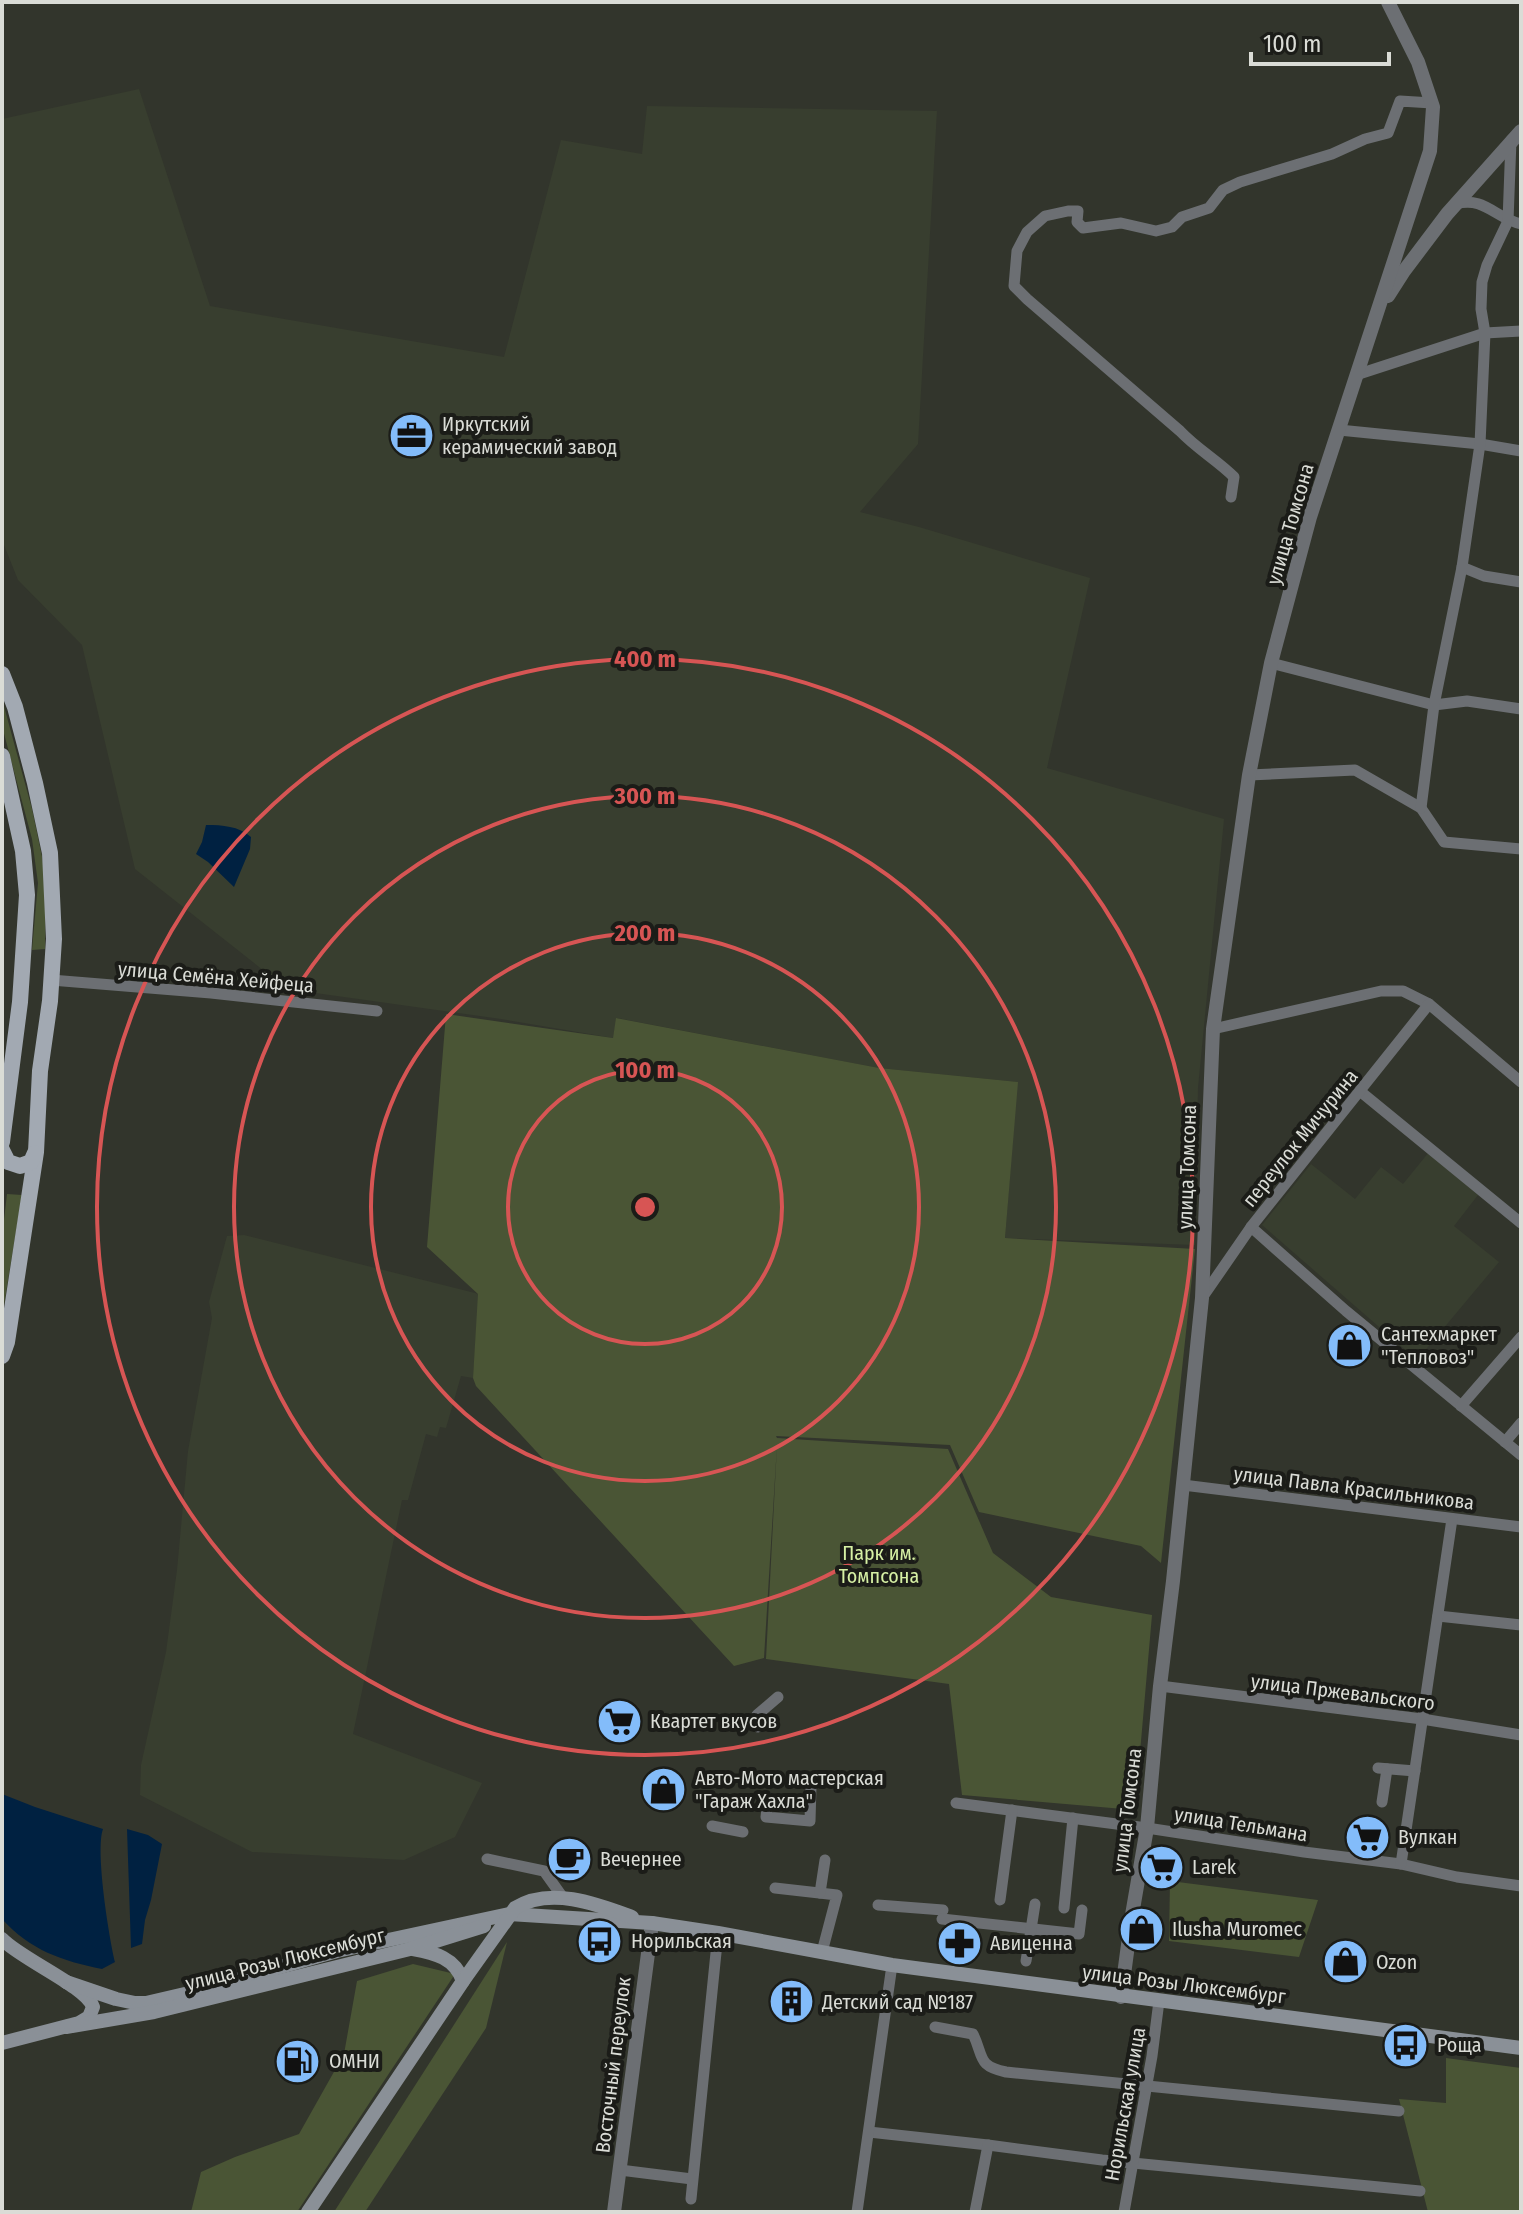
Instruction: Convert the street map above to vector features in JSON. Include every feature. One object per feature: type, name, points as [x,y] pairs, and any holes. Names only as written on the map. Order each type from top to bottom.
[{"type":"main road","points":[[2,674],[15,707],[50,853],[54,939],[50,1001],[40,1071],[36,1152],[2,1369]]},
{"type":"main road","points":[[2,756],[25,867],[26,916],[20,1002],[2,1142]]},
{"type":"main road","points":[[20,1002],[26,982],[36,974],[45,979],[50,1001]]},
{"type":"main road","points":[[2,1150],[8,1162],[20,1166],[31,1162],[36,1152]]},
{"type":"main road","points":[[308,2212],[509,1914],[525,1902],[542,1898],[564,1899],[591,1902],[652,1923]]},
{"type":"main road","name":"улица Розы Люксембург","points":[[339,1958],[410,1949],[498,1922],[509,1914]]},
{"type":"main road","name":"улица Розы Люксембург","points":[[2,2043],[66,2027],[154,2012],[191,1998],[509,1914],[652,1923],[892,1965],[1521,2048]]},
{"type":"main road","points":[[2,1939],[85,1994],[92,2002],[87,2019],[66,2027]]},
{"type":"main road","points":[[410,1949],[443,1957],[460,1972],[463,1981]]},
{"type":"main road","name":"улица Розы Люксембург","points":[[66,1982],[138,2003],[191,1998]]},
{"type":"street","points":[[1363,351],[1430,151],[1433,125],[1432,103],[1418,62],[1388,2]]},
{"type":"street","points":[[1231,497],[1234,477],[1193,445],[1014,286],[1017,251],[1027,232],[1045,216],[1068,211],[1078,211],[1077,222],[1083,228],[1121,223],[1156,231],[1172,227],[1182,217],[1209,208],[1223,190],[1240,182],[1388,133],[1400,101],[1432,103]]},
{"type":"street","points":[[1363,351],[1395,283],[1455,205],[1516,135]]},
{"type":"street","points":[[1421,808],[1434,705],[1462,567],[1480,444],[1485,333],[1481,309],[1482,282],[1508,221],[1516,135]]},
{"type":"street","points":[[1455,205],[1470,201],[1477,203],[1508,221],[1521,224]]},
{"type":"street","points":[[1356,375],[1485,333],[1521,331]]},
{"type":"street","name":"улица Томсона","points":[[1121,1997],[1147,1828],[1202,1298],[1213,1029],[1249,775],[1271,663],[1310,517],[1363,351]]},
{"type":"street","points":[[1339,430],[1521,451]]},
{"type":"street","points":[[1462,567],[1484,576],[1521,582]]},
{"type":"street","points":[[1271,663],[1434,705],[1467,701],[1521,709]]},
{"type":"street","points":[[1249,775],[1355,770],[1421,808],[1444,842],[1521,849]]},
{"type":"street","name":"улица Семёна Хейфеца","points":[[51,980],[377,1011]]},
{"type":"street","points":[[1213,1029],[1381,991],[1403,991],[1429,1004],[1521,1082]]},
{"type":"street","name":"переулок Мичурина","points":[[1202,1298],[1251,1227],[1429,1004]]},
{"type":"street","points":[[1361,1092],[1521,1223]]},
{"type":"street","points":[[1251,1227],[1346,1311],[1521,1455]]},
{"type":"street","points":[[1461,1406],[1521,1337]]},
{"type":"street","points":[[1505,1442],[1521,1423]]},
{"type":"street","name":"улица Павла Красильникова","points":[[1183,1485],[1521,1527]]},
{"type":"street","points":[[1401,1864],[1452,1519]]},
{"type":"street","points":[[1438,1616],[1521,1625]]},
{"type":"street","name":"улица Пржевальского","points":[[1160,1686],[1422,1719],[1521,1735]]},
{"type":"street","points":[[758,1727],[757,1715],[778,1697]]},
{"type":"street","points":[[1382,1802],[1382,1768],[1415,1771]]},
{"type":"street","points":[[768,1798],[766,1817],[810,1821],[811,1786]]},
{"type":"street","name":"улица Тельмана","points":[[956,1803],[1401,1864],[1457,1877],[1521,1886]]},
{"type":"street","points":[[1000,1900],[1012,1810]]},
{"type":"street","points":[[1064,1908],[1073,1818]]},
{"type":"street","points":[[712,1826],[743,1832]]},
{"type":"street","points":[[487,1859],[544,1871],[564,1899]]},
{"type":"street","points":[[820,1893],[825,1860]]},
{"type":"street","points":[[775,1888],[837,1895],[822,1952]]},
{"type":"street","points":[[1026,1961],[1035,1904]]},
{"type":"street","points":[[878,1905],[1079,1934],[1082,1910]]},
{"type":"street","name":"Восточный переулок","points":[[614,2212],[652,1923]]},
{"type":"street","points":[[691,2199],[718,1933]]},
{"type":"street","points":[[857,2212],[892,1965]]},
{"type":"street","name":"Норильская улица","points":[[1124,2212],[1159,2001]]},
{"type":"street","points":[[935,2027],[973,2034],[981,2058],[991,2069],[1399,2111]]},
{"type":"street","points":[[869,2132],[1133,2163],[1420,2191]]},
{"type":"street","points":[[975,2212],[988,2145]]},
{"type":"street","points":[[620,2170],[692,2179]]},
{"type":"shaded area","points":[[139,89],[210,306],[504,357],[561,140],[642,154],[647,106],[937,111],[918,444],[860,512],[1090,578],[1047,768],[1224,819],[1198,1088],[1195,1245],[1005,1238],[1017,1082],[878,1068],[617,1018],[613,1038],[287,989],[135,869],[82,645],[18,580],[2,540],[2,119]]},
{"type":"shaded area","points":[[1429,1152],[1478,1195],[1454,1226],[1499,1262],[1417,1360],[1262,1225],[1311,1164],[1355,1199],[1381,1167],[1403,1184]]},
{"type":"shaded area","points":[[244,1235],[479,1294],[473,1378],[461,1376],[446,1428],[440,1427],[437,1437],[426,1434],[408,1500],[402,1500],[353,1734],[482,1783],[455,1837],[404,1860],[252,1852],[140,1795],[141,1765],[166,1652],[188,1451],[212,1318],[209,1302],[227,1236]]},
{"type":"green space","points":[[2,699],[32,809],[46,876],[45,949],[32,950],[38,883],[32,839],[2,726]]},
{"type":"green space","name":"Парк им. Томпсона","points":[[446,1014],[613,1038],[616,1018],[879,1068],[1018,1082],[1005,1238],[1195,1249],[1161,1563],[1141,1546],[979,1512],[950,1445],[776,1436],[948,1449],[993,1553],[1051,1597],[1152,1615],[1135,1810],[962,1795],[949,1684],[766,1659],[777,1445],[764,1658],[734,1666],[476,1386],[473,1378],[478,1294],[427,1247]]},
{"type":"green space","points":[[7,1194],[22,1195],[2,1317],[2,1237]]},
{"type":"green space","points":[[1170,1881],[1318,1900],[1299,1957],[1169,1941]]},
{"type":"green space","points":[[507,1942],[486,2028],[365,2212],[334,2212]]},
{"type":"green space","points":[[413,1964],[455,1974],[297,2212],[191,2212],[201,2172],[299,2134],[344,2054],[357,1981]]},
{"type":"green space","points":[[1446,2058],[1521,2068],[1521,2212],[1428,2212],[1399,2099],[1446,2103]]},
{"type":"water","points":[[206,825],[230,827],[251,837],[250,849],[234,887],[196,854]]},
{"type":"water","points":[[2,1794],[103,1829],[102,1874],[115,1962],[102,1969],[60,1958],[24,1939],[2,1919]]},
{"type":"water","points":[[127,1829],[148,1835],[162,1844],[142,1944],[131,1948]]},
{"type":"place","name":"Иркутский керамический завод","points":[[411,435]]},
{"type":"place","name":"Сантехмаркет \"Тепловоз\"","points":[[1350,1346]]},
{"type":"place","name":"Квартет вкусов","points":[[619,1721]]},
{"type":"place","name":"Авто-Мото мастерская \"Гараж Хахла\"","points":[[664,1790]]},
{"type":"place","name":"Вулкан","points":[[1367,1837]]},
{"type":"place","name":"Вечернее","points":[[569,1859]]},
{"type":"place","name":"Larek","points":[[1161,1867]]},
{"type":"place","name":"Ilusha Muromec","points":[[1141,1929]]},
{"type":"place","name":"Норильская","points":[[600,1941]]},
{"type":"place","name":"Авиценна","points":[[959,1943]]},
{"type":"place","name":"Ozon","points":[[1345,1962]]},
{"type":"place","name":"Детский сад №187","points":[[791,2002]]},
{"type":"place","name":"Роща","points":[[1406,2045]]},
{"type":"place","name":"ОМНИ","points":[[298,2061]]}]
